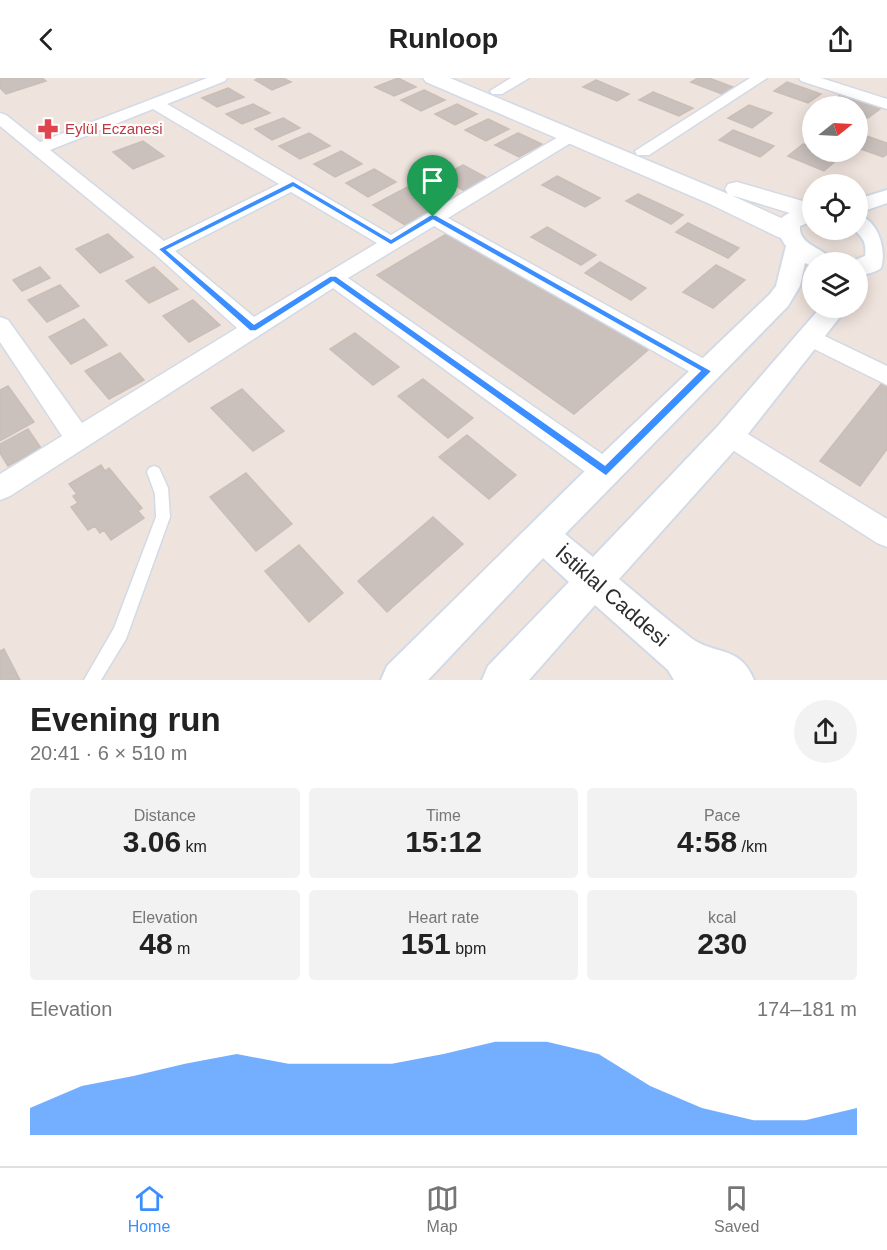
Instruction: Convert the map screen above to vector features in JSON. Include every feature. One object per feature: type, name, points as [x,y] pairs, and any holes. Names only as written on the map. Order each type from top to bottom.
[{"type":"main road","points":[[433,78],[571,136],[802,247]]},
{"type":"main road","points":[[466,78],[735,189],[802,210]]},
{"type":"street","points":[[37,149],[220,78]]},
{"type":"street","points":[[497,91],[522,78]]},
{"type":"street","points":[[643,151],[760,78]]},
{"type":"street","points":[[806,78],[887,104]]},
{"type":"street","points":[[853,78],[887,89]]},
{"type":"street","points":[[154,103],[391,243]]},
{"type":"street","points":[[4,126],[37,149],[162,249],[253,329]]},
{"type":"street","points":[[0,488],[333,278],[571,136]]},
{"type":"street","points":[[162,249],[293,184]]},
{"type":"street","points":[[868,203],[887,196]]},
{"type":"street","points":[[401,680],[606,471],[779,300],[788,286],[802,247],[789,224],[802,216]]},
{"type":"street","points":[[433,217],[707,371]]},
{"type":"street","points":[[868,240],[876,254]]},
{"type":"street","points":[[333,278],[606,471]]},
{"type":"street","points":[[502,680],[729,435],[827,318]]},
{"type":"street","points":[[0,325],[79,440]]},
{"type":"street","points":[[812,338],[887,376]]},
{"type":"street","points":[[729,435],[887,534]]},
{"type":"street","name":"İstiklal Caddesi","points":[[542,536],[690,668],[719,669],[734,680]]},
{"type":"lane","points":[[92,680],[120,633],[163,517],[162,488],[154,472]]},
{"type":"building","points":[[0,78],[42,78],[46,81],[6,94],[0,88]]},
{"type":"building","points":[[283,78],[291,82],[272,90],[255,80]]},
{"type":"building","points":[[398,78],[416,87],[394,96],[375,87]]},
{"type":"building","points":[[698,78],[709,78],[738,89],[727,96],[691,82]]},
{"type":"building","points":[[596,80],[629,94],[617,101],[583,87]]},
{"type":"building","points":[[787,82],[821,94],[802,96],[802,101],[774,91]]},
{"type":"building","points":[[228,88],[244,97],[217,107],[202,98]]},
{"type":"building","points":[[424,90],[445,100],[421,111],[401,100]]},
{"type":"building","points":[[653,92],[693,108],[679,116],[639,100]]},
{"type":"building","points":[[253,104],[270,113],[242,124],[226,114]]},
{"type":"building","points":[[457,104],[477,114],[455,125],[435,114]]},
{"type":"building","points":[[749,105],[772,113],[752,128],[728,118]]},
{"type":"building","points":[[868,105],[880,109],[868,118]]},
{"type":"building","points":[[283,118],[300,128],[272,140],[255,129]]},
{"type":"building","points":[[488,119],[509,129],[486,141],[465,130]]},
{"type":"building","points":[[733,130],[774,146],[760,157],[719,140]]},
{"type":"building","points":[[309,133],[330,146],[300,159],[279,146]]},
{"type":"building","points":[[518,133],[542,144],[519,157],[495,145]]},
{"type":"building","points":[[868,136],[887,143],[887,154],[883,157],[868,152]]},
{"type":"building","points":[[143,141],[164,156],[133,169],[113,152]]},
{"type":"building","points":[[802,145],[802,162],[788,156]]},
{"type":"building","points":[[341,151],[362,164],[335,177],[314,164]]},
{"type":"building","points":[[802,162],[834,162],[824,171]]},
{"type":"building","points":[[463,165],[489,179],[466,192],[440,177]]},
{"type":"building","points":[[374,169],[396,182],[368,197],[346,183]]},
{"type":"building","points":[[557,176],[600,198],[585,207],[542,185]]},
{"type":"building","points":[[411,185],[446,206],[408,227],[373,205]]},
{"type":"building","points":[[638,194],[683,215],[671,224],[626,201]]},
{"type":"building","points":[[688,223],[739,248],[728,258],[676,232]]},
{"type":"building","points":[[547,227],[596,255],[581,265],[531,237]]},
{"type":"building","points":[[453,230],[649,349],[574,414],[377,275]]},
{"type":"building","points":[[108,234],[133,257],[100,273],[76,249]]},
{"type":"building","points":[[600,262],[646,288],[631,300],[585,273]]},
{"type":"building","points":[[716,265],[745,280],[713,308],[683,292]]},
{"type":"building","points":[[40,267],[50,278],[22,291],[13,280]]},
{"type":"building","points":[[154,267],[178,289],[149,303],[126,281]]},
{"type":"building","points":[[60,285],[79,306],[47,322],[28,300]]},
{"type":"building","points":[[193,300],[220,325],[189,342],[163,316]]},
{"type":"building","points":[[84,319],[107,345],[71,364],[49,337]]},
{"type":"building","points":[[355,333],[399,367],[373,385],[330,349]]},
{"type":"building","points":[[120,353],[144,380],[109,399],[85,371]]},
{"type":"building","points":[[423,379],[473,418],[448,438],[398,396]]},
{"type":"building","points":[[882,383],[887,386],[887,449],[860,486],[820,461]]},
{"type":"building","points":[[8,386],[34,422],[0,441],[0,390]]},
{"type":"building","points":[[242,389],[284,431],[253,451],[211,408]]},
{"type":"building","points":[[28,429],[41,448],[8,466],[0,453],[0,444]]},
{"type":"building","points":[[467,435],[516,475],[489,499],[439,457]]},
{"type":"building","points":[[101,465],[105,471],[109,468],[142,508],[138,511],[144,518],[111,540],[104,530],[100,533],[95,526],[88,530],[71,507],[78,503],[73,496],[77,494],[69,484]]},
{"type":"building","points":[[246,473],[292,524],[256,551],[210,497]]},
{"type":"building","points":[[433,517],[463,544],[387,612],[358,581]]},
{"type":"building","points":[[299,545],[343,593],[309,622],[265,571]]},
{"type":"building","points":[[4,649],[20,680],[0,680],[0,651]]},
{"type":"place","name":"Eylül Eczanesi","points":[[48,129]]},
{"type":"route","points":[[293,184],[391,243],[433,217],[707,371],[606,471],[333,278],[253,329],[162,249],[293,184]]}]
